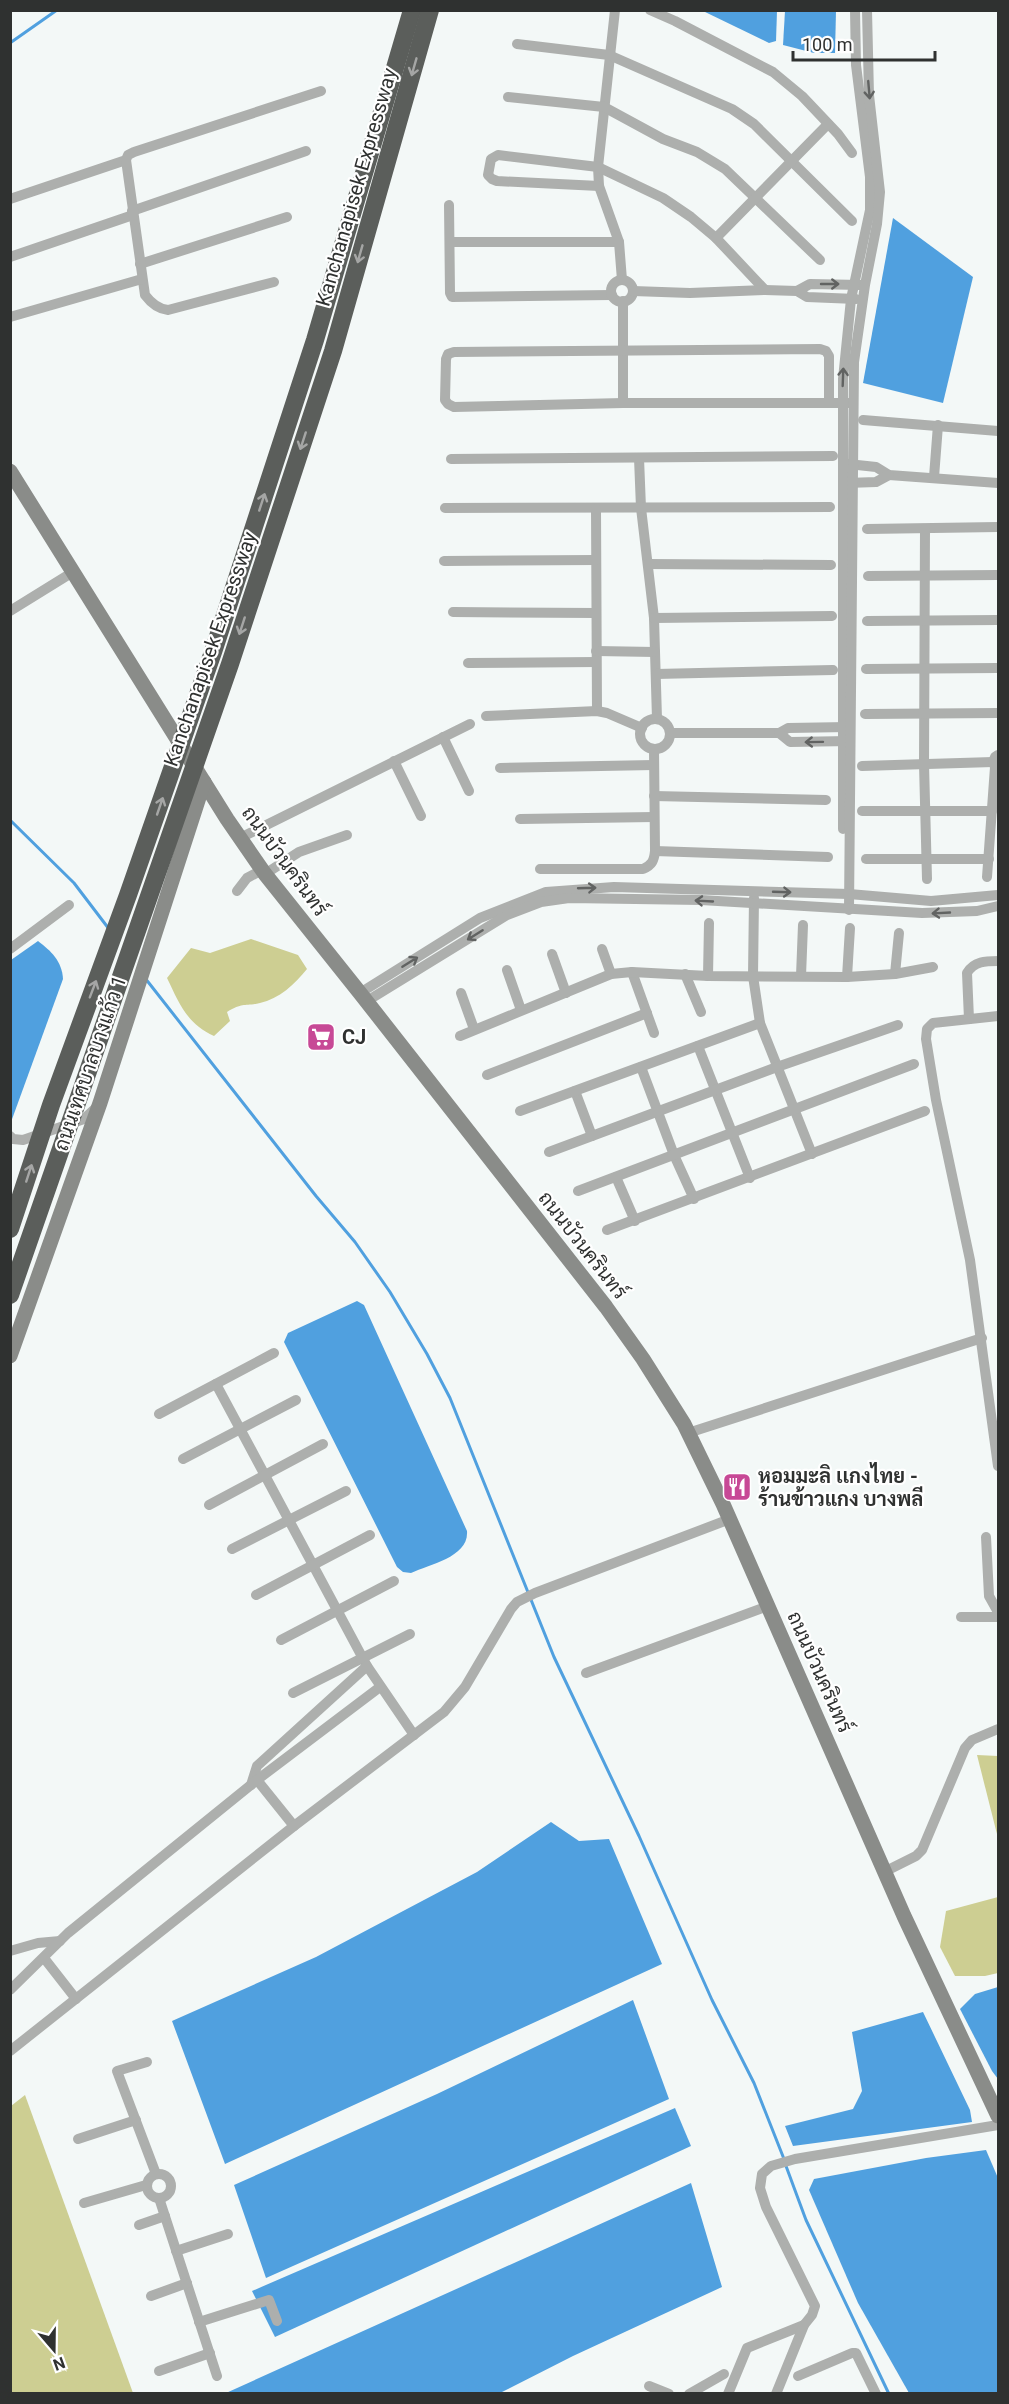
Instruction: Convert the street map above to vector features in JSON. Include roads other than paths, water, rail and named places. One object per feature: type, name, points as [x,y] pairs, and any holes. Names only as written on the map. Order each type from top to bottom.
[{"type":"highway","name":"Kanchanapisek Expressway","points":[[10,1229],[51,1105],[158,812],[250,539],[322,318],[412,10]]},
{"type":"highway","name":"Kanchanapisek Expressway","points":[[10,1295],[230,664],[329,362],[431,10]]},
{"type":"street","points":[[615,10],[598,167],[599,186],[619,242],[622,280]]},
{"type":"street","points":[[650,10],[773,72],[788,82],[828,123],[852,153]]},
{"type":"street","points":[[855,10],[856,65],[865,137],[875,176]]},
{"type":"street","points":[[848,403],[863,299],[860,284],[875,176],[875,144],[867,70],[867,10]]},
{"type":"street","points":[[517,44],[609,55],[654,73],[744,116],[852,221]]},
{"type":"street","points":[[274,282],[168,310],[160,309],[149,300],[145,295],[142,279],[126,160],[128,155],[134,152],[321,91]]},
{"type":"street","points":[[508,97],[604,107],[663,139],[712,160],[725,169],[820,260]]},
{"type":"street","points":[[716,238],[828,123]]},
{"type":"street","points":[[10,256],[306,151]]},
{"type":"street","points":[[599,186],[497,181],[489,175],[490,159],[498,154],[598,167],[663,198],[691,217],[716,238],[765,290]]},
{"type":"street","points":[[10,199],[126,160]]},
{"type":"street","points":[[449,205],[450,293],[452,297],[612,296],[623,301],[631,297],[633,291],[629,282],[622,280],[612,286],[612,296]]},
{"type":"street","points":[[140,264],[287,217]]},
{"type":"street","points":[[450,242],[619,242]]},
{"type":"street","points":[[10,316],[142,279]]},
{"type":"street","points":[[797,291],[810,284],[860,284]]},
{"type":"street","points":[[847,910],[848,403],[844,363],[851,299],[860,284]]},
{"type":"street","points":[[633,291],[690,293],[797,291],[807,297],[863,299]]},
{"type":"street","points":[[623,301],[623,403]]},
{"type":"street","points":[[829,403],[829,356],[826,351],[454,352],[448,354],[446,359],[445,400],[454,407],[623,403],[829,403],[848,403]]},
{"type":"street","points":[[863,420],[999,431]]},
{"type":"street","points":[[934,477],[938,425]]},
{"type":"street","points":[[451,459],[833,456]]},
{"type":"street","points":[[639,458],[641,508],[654,618],[657,720]]},
{"type":"street","points":[[848,464],[876,467],[889,475],[999,483]]},
{"type":"street","name":"ถนนบัวนครินทร์","points":[[10,471],[204,782],[263,872],[364,997],[606,1307],[643,1359],[688,1433],[730,1519],[935,1986],[999,2116]]},
{"type":"street","points":[[848,482],[876,482],[889,475]]},
{"type":"street","points":[[445,508],[830,507]]},
{"type":"street","points":[[596,509],[597,711]]},
{"type":"street","points":[[867,529],[999,527]]},
{"type":"street","points":[[925,529],[924,764],[927,879]]},
{"type":"street","points":[[444,561],[596,560]]},
{"type":"street","points":[[648,564],[831,565]]},
{"type":"street","points":[[10,611],[73,572]]},
{"type":"street","points":[[868,576],[999,575]]},
{"type":"street","points":[[453,612],[596,613]]},
{"type":"street","points":[[654,618],[832,616]]},
{"type":"street","points":[[867,621],[999,620]]},
{"type":"street","points":[[468,663],[655,652]]},
{"type":"street","points":[[866,669],[999,668]]},
{"type":"street","points":[[656,674],[833,670]]},
{"type":"street","points":[[486,716],[597,711],[642,728]]},
{"type":"street","points":[[865,714],[999,713]]},
{"type":"street","points":[[657,720],[665,723],[670,733],[665,744],[654,749],[648,747],[641,739],[642,728],[648,721],[657,720]]},
{"type":"street","points":[[240,838],[470,724]]},
{"type":"street","points":[[670,733],[779,734],[788,728],[848,727]]},
{"type":"street","points":[[779,734],[790,742],[847,741]]},
{"type":"street","points":[[443,737],[470,791]]},
{"type":"street","points":[[540,869],[643,869],[650,866],[654,860],[654,749]]},
{"type":"street","points":[[394,761],[421,816]]},
{"type":"street","points":[[862,766],[996,763],[994,816],[987,877]]},
{"type":"street","points":[[500,768],[654,765]]},
{"type":"street","name":"ถนนเทศบาลบางแก้ว 1","points":[[10,1356],[99,1103],[204,782]]},
{"type":"street","points":[[654,796],[826,800]]},
{"type":"street","points":[[862,811],[925,811],[994,816]]},
{"type":"street","points":[[520,819],[654,817]]},
{"type":"street","points":[[237,891],[247,878],[263,872],[298,852],[347,836]]},
{"type":"street","points":[[654,851],[828,857]]},
{"type":"street","points":[[866,859],[989,859]]},
{"type":"street","points":[[364,997],[480,918],[546,892],[614,887],[847,894],[931,901],[999,894]]},
{"type":"street","points":[[754,891],[753,976],[760,1023],[812,1154]]},
{"type":"street","points":[[364,997],[507,915],[541,902],[569,898],[701,900],[922,914],[977,911],[999,906]]},
{"type":"street","points":[[976,898],[977,911]]},
{"type":"street","points":[[10,949],[69,905]]},
{"type":"street","points":[[708,976],[709,923]]},
{"type":"street","points":[[801,976],[803,925]]},
{"type":"street","points":[[847,977],[850,928]]},
{"type":"street","points":[[895,974],[899,933]]},
{"type":"street","points":[[602,949],[611,974]]},
{"type":"street","points":[[552,954],[566,993]]},
{"type":"street","points":[[969,1019],[967,973],[971,966],[982,962],[999,961]]},
{"type":"street","points":[[460,1036],[611,974],[632,972],[708,976],[847,977],[895,974],[933,967]]},
{"type":"street","points":[[507,970],[521,1010]]},
{"type":"street","points":[[632,972],[654,1033]]},
{"type":"street","points":[[685,974],[701,1012]]},
{"type":"street","points":[[461,993],[474,1029]]},
{"type":"street","points":[[487,1075],[647,1013]]},
{"type":"street","points":[[999,1016],[933,1023],[927,1029],[926,1039],[970,1260],[999,1466]]},
{"type":"street","points":[[520,1111],[760,1023]]},
{"type":"street","points":[[549,1152],[777,1067],[898,1025]]},
{"type":"street","points":[[698,1046],[750,1178]]},
{"type":"street","points":[[578,1191],[914,1064]]},
{"type":"street","points":[[641,1067],[674,1155],[694,1199]]},
{"type":"street","points":[[575,1091],[592,1136]]},
{"type":"street","points":[[10,1136],[13,1139],[23,1140],[84,1119],[99,1103]]},
{"type":"street","points":[[607,1230],[925,1111]]},
{"type":"street","points":[[616,1177],[635,1221]]},
{"type":"street","points":[[688,1433],[982,1338]]},
{"type":"street","points":[[159,1414],[274,1353]]},
{"type":"street","points":[[216,1384],[365,1662],[414,1735]]},
{"type":"street","points":[[183,1459],[296,1400]]},
{"type":"street","points":[[208,1505],[323,1444]]},
{"type":"street","points":[[232,1549],[346,1491]]},
{"type":"street","points":[[10,2051],[294,1826],[414,1735],[454,1701],[517,1602],[535,1593],[730,1519]]},
{"type":"street","points":[[256,1595],[370,1535]]},
{"type":"street","points":[[986,1537],[989,1596],[999,1612]]},
{"type":"street","points":[[281,1640],[394,1581]]},
{"type":"street","points":[[586,1672],[768,1606]]},
{"type":"street","points":[[961,1617],[999,1617]]},
{"type":"street","points":[[292,1693],[365,1662],[411,1634]]},
{"type":"street","points":[[254,1783],[257,1766],[365,1662]]},
{"type":"street","points":[[10,1990],[60,1941],[254,1783],[380,1686]]},
{"type":"street","points":[[884,1872],[916,1856],[922,1850],[964,1748],[972,1740],[998,1726]]},
{"type":"street","points":[[254,1783],[294,1826]]},
{"type":"street","points":[[10,1951],[38,1943],[60,1941]]},
{"type":"street","points":[[44,1958],[76,1999]]},
{"type":"street","points":[[147,2062],[117,2071],[156,2174]]},
{"type":"street","points":[[78,2139],[136,2120]]},
{"type":"street","points":[[776,2394],[804,2325],[812,2315],[815,2306],[766,2207],[760,2188],[762,2174],[766,2169],[795,2159],[999,2125]]},
{"type":"street","points":[[159,2198],[169,2192],[171,2184],[164,2175],[156,2174],[149,2178],[146,2185],[148,2193],[159,2198],[217,2376]]},
{"type":"street","points":[[84,2203],[146,2185]]},
{"type":"street","points":[[139,2225],[165,2216]]},
{"type":"street","points":[[176,2252],[228,2234]]},
{"type":"street","points":[[151,2296],[187,2283]]},
{"type":"street","points":[[200,2322],[269,2300],[277,2321]]},
{"type":"street","points":[[728,2394],[747,2348],[804,2325]]},
{"type":"street","points":[[159,2371],[210,2353]]},
{"type":"street","points":[[798,2376],[856,2353],[876,2394]]},
{"type":"street","points":[[689,2394],[724,2374]]},
{"type":"street","points":[[649,2386],[669,2394]]},
{"type":"water","points":[[703,11],[777,11],[776,41],[769,43]]},
{"type":"water","points":[[785,11],[836,11],[835,53],[814,53],[783,45]]},
{"type":"water","points":[[893,218],[973,277],[943,403],[863,383]]},
{"type":"water","points":[[38,941],[55,957],[63,979],[11,1122],[11,960]]},
{"type":"water","points":[[357,1301],[364,1305],[467,1531],[466,1540],[455,1553],[438,1563],[411,1573],[403,1572],[397,1567],[284,1342],[288,1333]]},
{"type":"water","points":[[551,1822],[579,1841],[609,1839],[662,1964],[225,2164],[172,2021],[316,1957],[477,1872]]},
{"type":"water","points":[[998,1987],[998,2079],[960,2009],[975,1994]]},
{"type":"water","points":[[633,2000],[669,2099],[266,2278],[234,2185],[437,2094]]},
{"type":"water","points":[[923,2012],[970,2110],[972,2122],[793,2146],[785,2126],[853,2109],[862,2091],[852,2032]]},
{"type":"water","points":[[675,2108],[691,2146],[275,2337],[252,2291]]},
{"type":"water","points":[[986,2150],[998,2178],[998,2393],[909,2393],[858,2303],[809,2190],[814,2179],[926,2158]]},
{"type":"water","points":[[691,2183],[722,2287],[573,2356],[500,2393],[226,2393]]},
{"type":"waterway","points":[[10,43],[57,10]]},
{"type":"waterway","points":[[10,820],[74,883],[109,929]]},
{"type":"waterway","points":[[145,978],[316,1196],[355,1242],[390,1292],[427,1354],[450,1398],[554,1657],[639,1836],[712,2000],[754,2083],[784,2159]]},
{"type":"waterway","points":[[786,2166],[806,2220],[889,2394]]},
{"type":"place","name":"CJ","points":[[321,1037]]},
{"type":"place","name":"หอมมะลิ เเกงไทย - ร้านข้าวแกง บางพลี","points":[[737,1487]]}]
